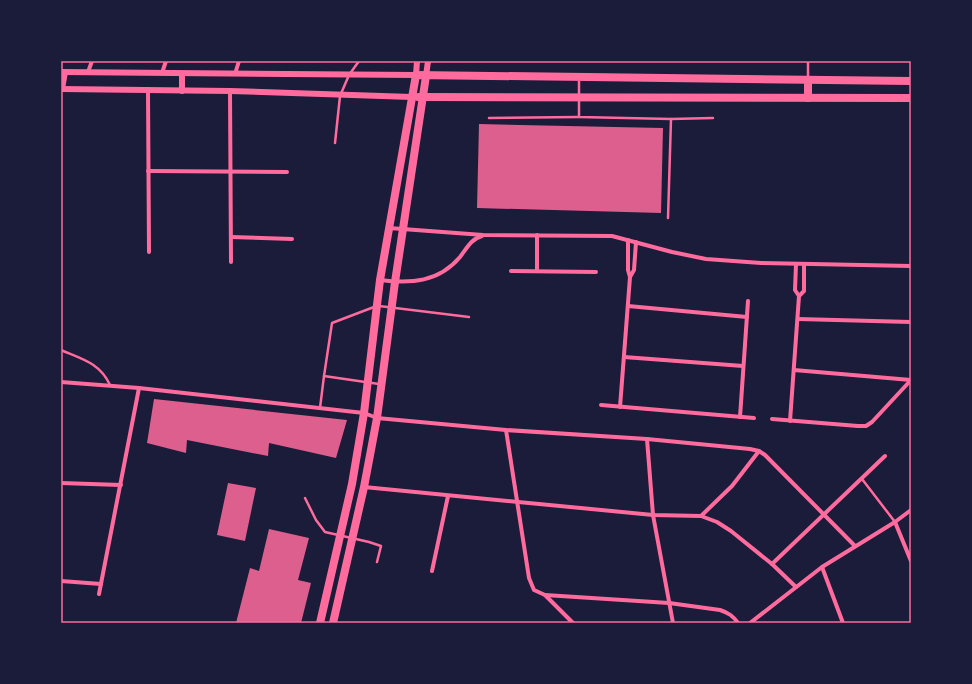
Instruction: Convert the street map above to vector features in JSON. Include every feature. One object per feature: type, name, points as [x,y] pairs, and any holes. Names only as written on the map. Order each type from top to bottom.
[{"type":"main road","points":[[320,623],[352,484],[364,413],[380,280],[416,75],[911,81]]},
{"type":"main road","points":[[333,623],[353,538],[377,418],[395,282],[426,76]]},
{"type":"main road","points":[[808,80],[808,98]]},
{"type":"main road","points":[[412,97],[808,98],[911,96]]},
{"type":"street","points":[[88,72],[92,61]]},
{"type":"street","points":[[162,73],[166,61]]},
{"type":"street","points":[[235,74],[240,61]]},
{"type":"street","points":[[412,97],[62,89],[63,72],[416,75],[417,61]]},
{"type":"street","points":[[426,76],[428,61]]},
{"type":"street","points":[[182,74],[182,91]]},
{"type":"street","points":[[148,91],[149,252]]},
{"type":"street","points":[[230,92],[231,262]]},
{"type":"street","points":[[148,171],[287,172]]},
{"type":"street","points":[[389,228],[483,235],[612,236],[672,252],[706,259],[761,263],[911,266]]},
{"type":"street","points":[[380,280],[395,282],[416,281],[438,275],[448,269],[455,262],[473,240],[483,235]]},
{"type":"street","points":[[537,235],[537,271]]},
{"type":"street","points":[[231,237],[292,239]]},
{"type":"street","points":[[620,407],[630,277],[628,270],[628,240]]},
{"type":"street","points":[[630,277],[634,270],[636,242]]},
{"type":"street","points":[[790,420],[799,296],[795,290],[796,264]]},
{"type":"street","points":[[799,296],[804,291],[804,264]]},
{"type":"street","points":[[511,271],[596,272]]},
{"type":"street","points":[[740,417],[748,301]]},
{"type":"street","points":[[628,306],[747,317]]},
{"type":"street","points":[[798,320],[911,322]]},
{"type":"street","points":[[624,357],[743,366]]},
{"type":"street","points":[[794,370],[911,380]]},
{"type":"street","points":[[772,419],[866,426],[872,422],[911,380]]},
{"type":"street","points":[[61,382],[139,388],[364,413],[377,418],[506,430],[647,439],[750,449],[759,451],[765,455],[855,546]]},
{"type":"street","points":[[99,594],[139,388]]},
{"type":"street","points":[[601,405],[754,418]]},
{"type":"street","points":[[506,430],[529,578],[534,590],[545,595],[669,604],[727,612],[733,616],[738,623]]},
{"type":"street","points":[[647,439],[653,515],[673,623]]},
{"type":"street","points":[[701,516],[732,486],[759,451]]},
{"type":"street","points":[[772,564],[885,456]]},
{"type":"street","points":[[61,483],[121,485]]},
{"type":"street","points":[[364,486],[448,496],[517,501],[653,515],[701,516],[713,520],[731,531],[772,564],[796,587]]},
{"type":"street","points":[[432,571],[448,496]]},
{"type":"street","points":[[750,623],[822,568],[895,522],[911,510]]},
{"type":"street","points":[[895,522],[911,561]]},
{"type":"street","points":[[822,568],[843,623]]},
{"type":"street","points":[[61,581],[100,584]]},
{"type":"street","points":[[545,595],[573,623]]},
{"type":"lane","points":[[335,143],[340,96],[349,75],[359,61]]},
{"type":"lane","points":[[808,61],[808,80]]},
{"type":"lane","points":[[579,78],[579,117]]},
{"type":"lane","points":[[489,118],[712,118]]},
{"type":"lane","points":[[668,218],[671,119]]},
{"type":"lane","points":[[320,408],[332,323],[377,306],[469,317]]},
{"type":"lane","points":[[61,350],[93,363],[107,378],[111,386]]},
{"type":"lane","points":[[324,376],[382,384]]},
{"type":"lane","points":[[862,478],[895,522]]},
{"type":"lane","points":[[304,498],[322,530],[328,534],[353,538],[381,546],[377,562]]},
{"type":"building","points":[[479,124],[663,128],[661,213],[477,208]]},
{"type":"building","points":[[154,399],[347,420],[336,458],[269,443],[268,456],[187,440],[186,453],[147,443]]},
{"type":"building","points":[[228,483],[256,488],[245,541],[217,535]]},
{"type":"building","points":[[269,529],[309,538],[298,580],[311,583],[301,623],[236,623],[250,568],[259,571]]}]
